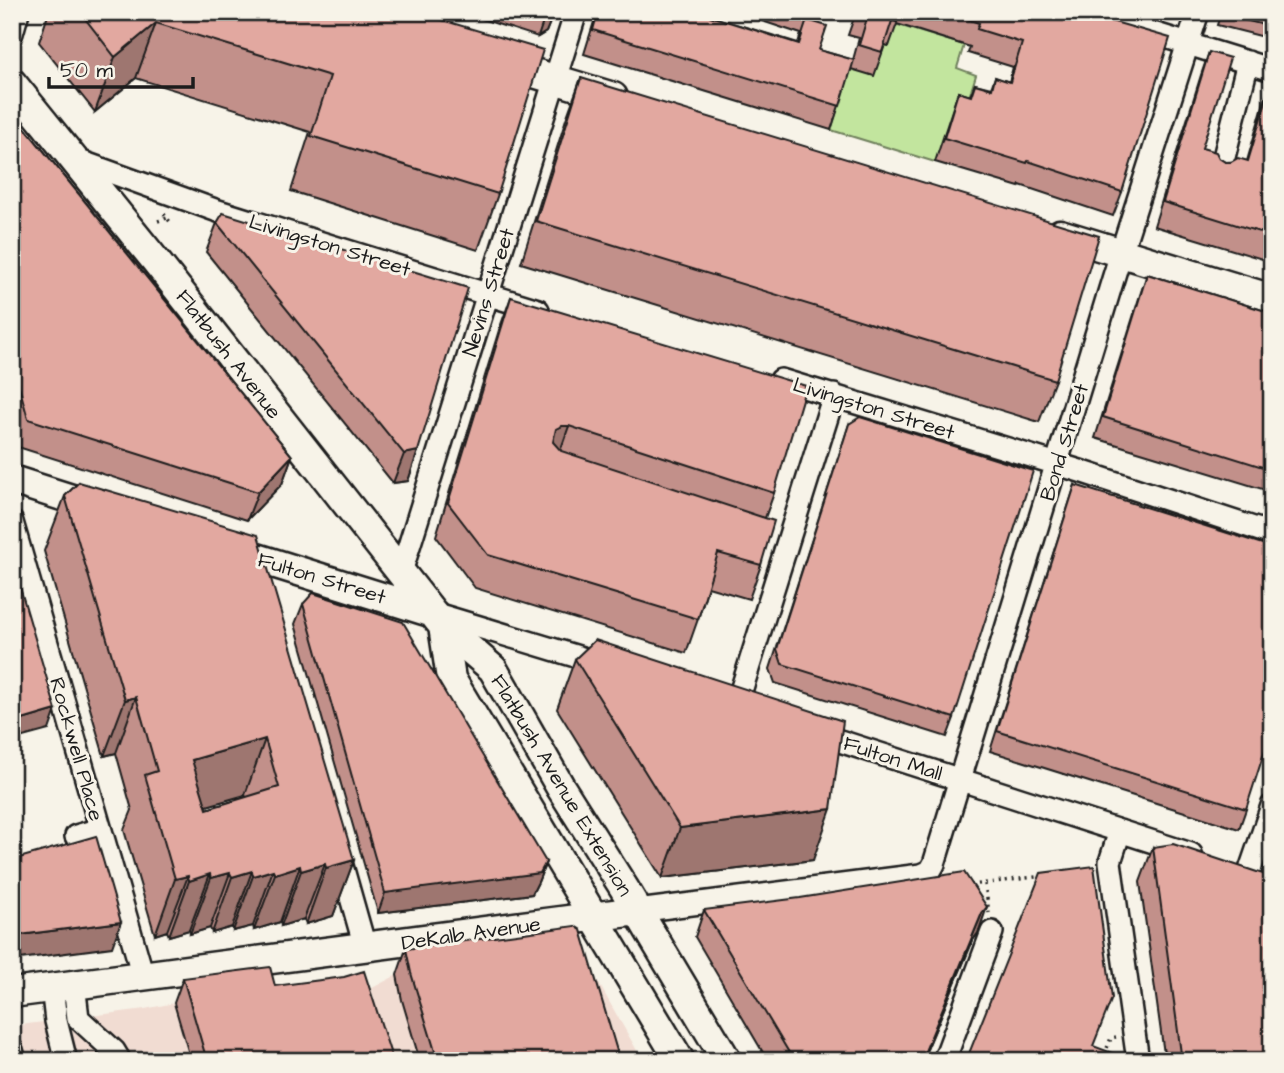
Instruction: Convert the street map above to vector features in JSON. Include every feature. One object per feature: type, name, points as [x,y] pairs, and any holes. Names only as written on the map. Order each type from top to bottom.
[{"type":"main road","points":[[476,55],[641,106]]},
{"type":"main road","name":"Flatbush Avenue","points":[[12,83],[438,619]]},
{"type":"main road","points":[[1031,225],[1272,299]]},
{"type":"main road","points":[[12,480],[124,516]]},
{"type":"main road","name":"Fulton Street","points":[[201,541],[264,570],[438,619]]},
{"type":"main road","name":"Flatbush Avenue Extension","points":[[438,619],[493,669],[561,788],[727,1061]]},
{"type":"main road","name":"Flatbush Avenue Extension","points":[[438,619],[451,679],[680,1061]]},
{"type":"main road","name":"DeKalb Avenue","points":[[12,993],[637,911]]},
{"type":"street","points":[[12,33],[18,12]]},
{"type":"street","name":"Nevins Street","points":[[401,572],[576,12]]},
{"type":"street","points":[[1085,12],[1272,69]]},
{"type":"street","name":"Bond Street","points":[[930,871],[1198,12]]},
{"type":"street","points":[[1220,173],[1248,62]]},
{"type":"street","name":"Livingston Street","points":[[74,159],[215,210],[556,316]]},
{"type":"street","name":"Livingston Street","points":[[764,375],[1058,464],[1272,534]]},
{"type":"street","points":[[736,707],[778,546],[834,395]]},
{"type":"street","name":"Rockwell Place","points":[[12,522],[143,976]]},
{"type":"street","points":[[438,619],[622,671]]},
{"type":"street","points":[[710,699],[761,715]]},
{"type":"street","name":"Fulton Mall","points":[[799,728],[1207,859]]},
{"type":"street","points":[[1272,806],[1240,870],[1272,880]]},
{"type":"street","points":[[76,836],[100,829]]},
{"type":"street","points":[[1120,831],[1111,862],[1138,1061]]},
{"type":"street","points":[[334,839],[365,947]]},
{"type":"street","name":"DeKalb Avenue","points":[[637,911],[922,875],[930,871]]},
{"type":"street","points":[[944,1061],[992,932]]},
{"type":"street","points":[[63,986],[56,1021],[66,1061]]},
{"type":"street","points":[[63,986],[78,1018],[114,1051],[120,1061]]},
{"type":"street","points":[[12,1050],[15,1061]]},
{"type":"path","points":[[162,212],[171,223]]},
{"type":"path","points":[[158,220],[167,218]]},
{"type":"path","points":[[965,886],[1047,875]]},
{"type":"path","points":[[985,884],[992,932]]},
{"type":"path","points":[[1102,1061],[1111,1038],[1118,1037]]},
{"type":"shaded area","points":[[571,956],[598,982],[643,1061],[12,1061],[12,1026],[174,1003],[355,997],[397,975],[510,959]]},
{"type":"green space","points":[[895,24],[964,45],[957,68],[976,75],[962,120],[935,162],[831,130],[850,69],[884,45],[889,46]]},
{"type":"building","points":[[80,12],[415,12],[543,50],[498,194],[311,136],[330,76],[156,23],[115,57]]},
{"type":"building","points":[[533,12],[553,12],[545,16]]},
{"type":"building","points":[[598,12],[697,12],[799,44],[807,20],[827,26],[819,50],[854,60],[840,106],[593,30]]},
{"type":"building","points":[[860,12],[900,12],[897,22],[892,21],[882,52],[859,45],[868,15]]},
{"type":"building","points":[[945,12],[1080,12],[1170,38],[1122,192],[1028,161],[1027,163],[944,138],[958,92],[971,96],[975,84],[992,89],[995,77],[1010,82],[1022,43],[977,29],[979,23]]},
{"type":"building","points":[[1272,12],[1272,27],[1221,14]]},
{"type":"building","points":[[1209,52],[1230,58],[1202,148],[1216,152],[1225,162],[1238,158],[1248,161],[1272,81],[1272,236],[1163,202]]},
{"type":"building","points":[[581,78],[1099,236],[1055,380],[536,221]]},
{"type":"building","points":[[12,112],[292,456],[258,492],[28,419],[12,360]]},
{"type":"building","points":[[223,213],[468,288],[418,451],[404,454],[217,223]]},
{"type":"building","points":[[1147,274],[1272,313],[1272,470],[1103,417]]},
{"type":"building","points":[[511,297],[806,386],[774,493],[569,426],[556,429],[553,442],[561,451],[774,521],[761,565],[718,553],[698,619],[488,555],[448,503]]},
{"type":"building","points":[[860,417],[1033,471],[954,718],[782,664],[777,649],[849,424]]},
{"type":"building","points":[[79,482],[258,535],[354,860],[326,868],[325,864],[301,871],[300,866],[275,874],[273,870],[253,876],[252,871],[232,877],[230,873],[211,878],[210,874],[189,881],[188,876],[175,879],[145,775],[157,771],[136,697],[125,700],[65,496]],"holes":[[[265,739],[279,787],[207,809],[192,760]]]},
{"type":"building","points":[[1075,485],[1272,547],[1272,728],[1246,809],[997,731]]},
{"type":"building","points":[[12,560],[56,710],[12,723]]},
{"type":"building","points":[[313,593],[403,622],[546,862],[540,873],[385,893],[303,604]]},
{"type":"building","points":[[595,640],[843,721],[831,809],[680,828],[575,659]]},
{"type":"building","points":[[96,836],[121,922],[12,936],[12,860]]},
{"type":"building","points":[[1173,844],[1272,877],[1272,1061],[1182,1061],[1153,847]]},
{"type":"building","points":[[1094,866],[1112,998],[1093,1046],[1120,1056],[1121,1061],[966,1061],[1041,873]]},
{"type":"building","points":[[964,872],[987,907],[982,913],[921,1061],[794,1061],[704,910],[800,898]]},
{"type":"building","points":[[575,926],[581,930],[620,1061],[438,1061],[406,949]]},
{"type":"building","points":[[270,967],[275,986],[344,977],[364,971],[393,1061],[207,1061],[183,978]]}]
